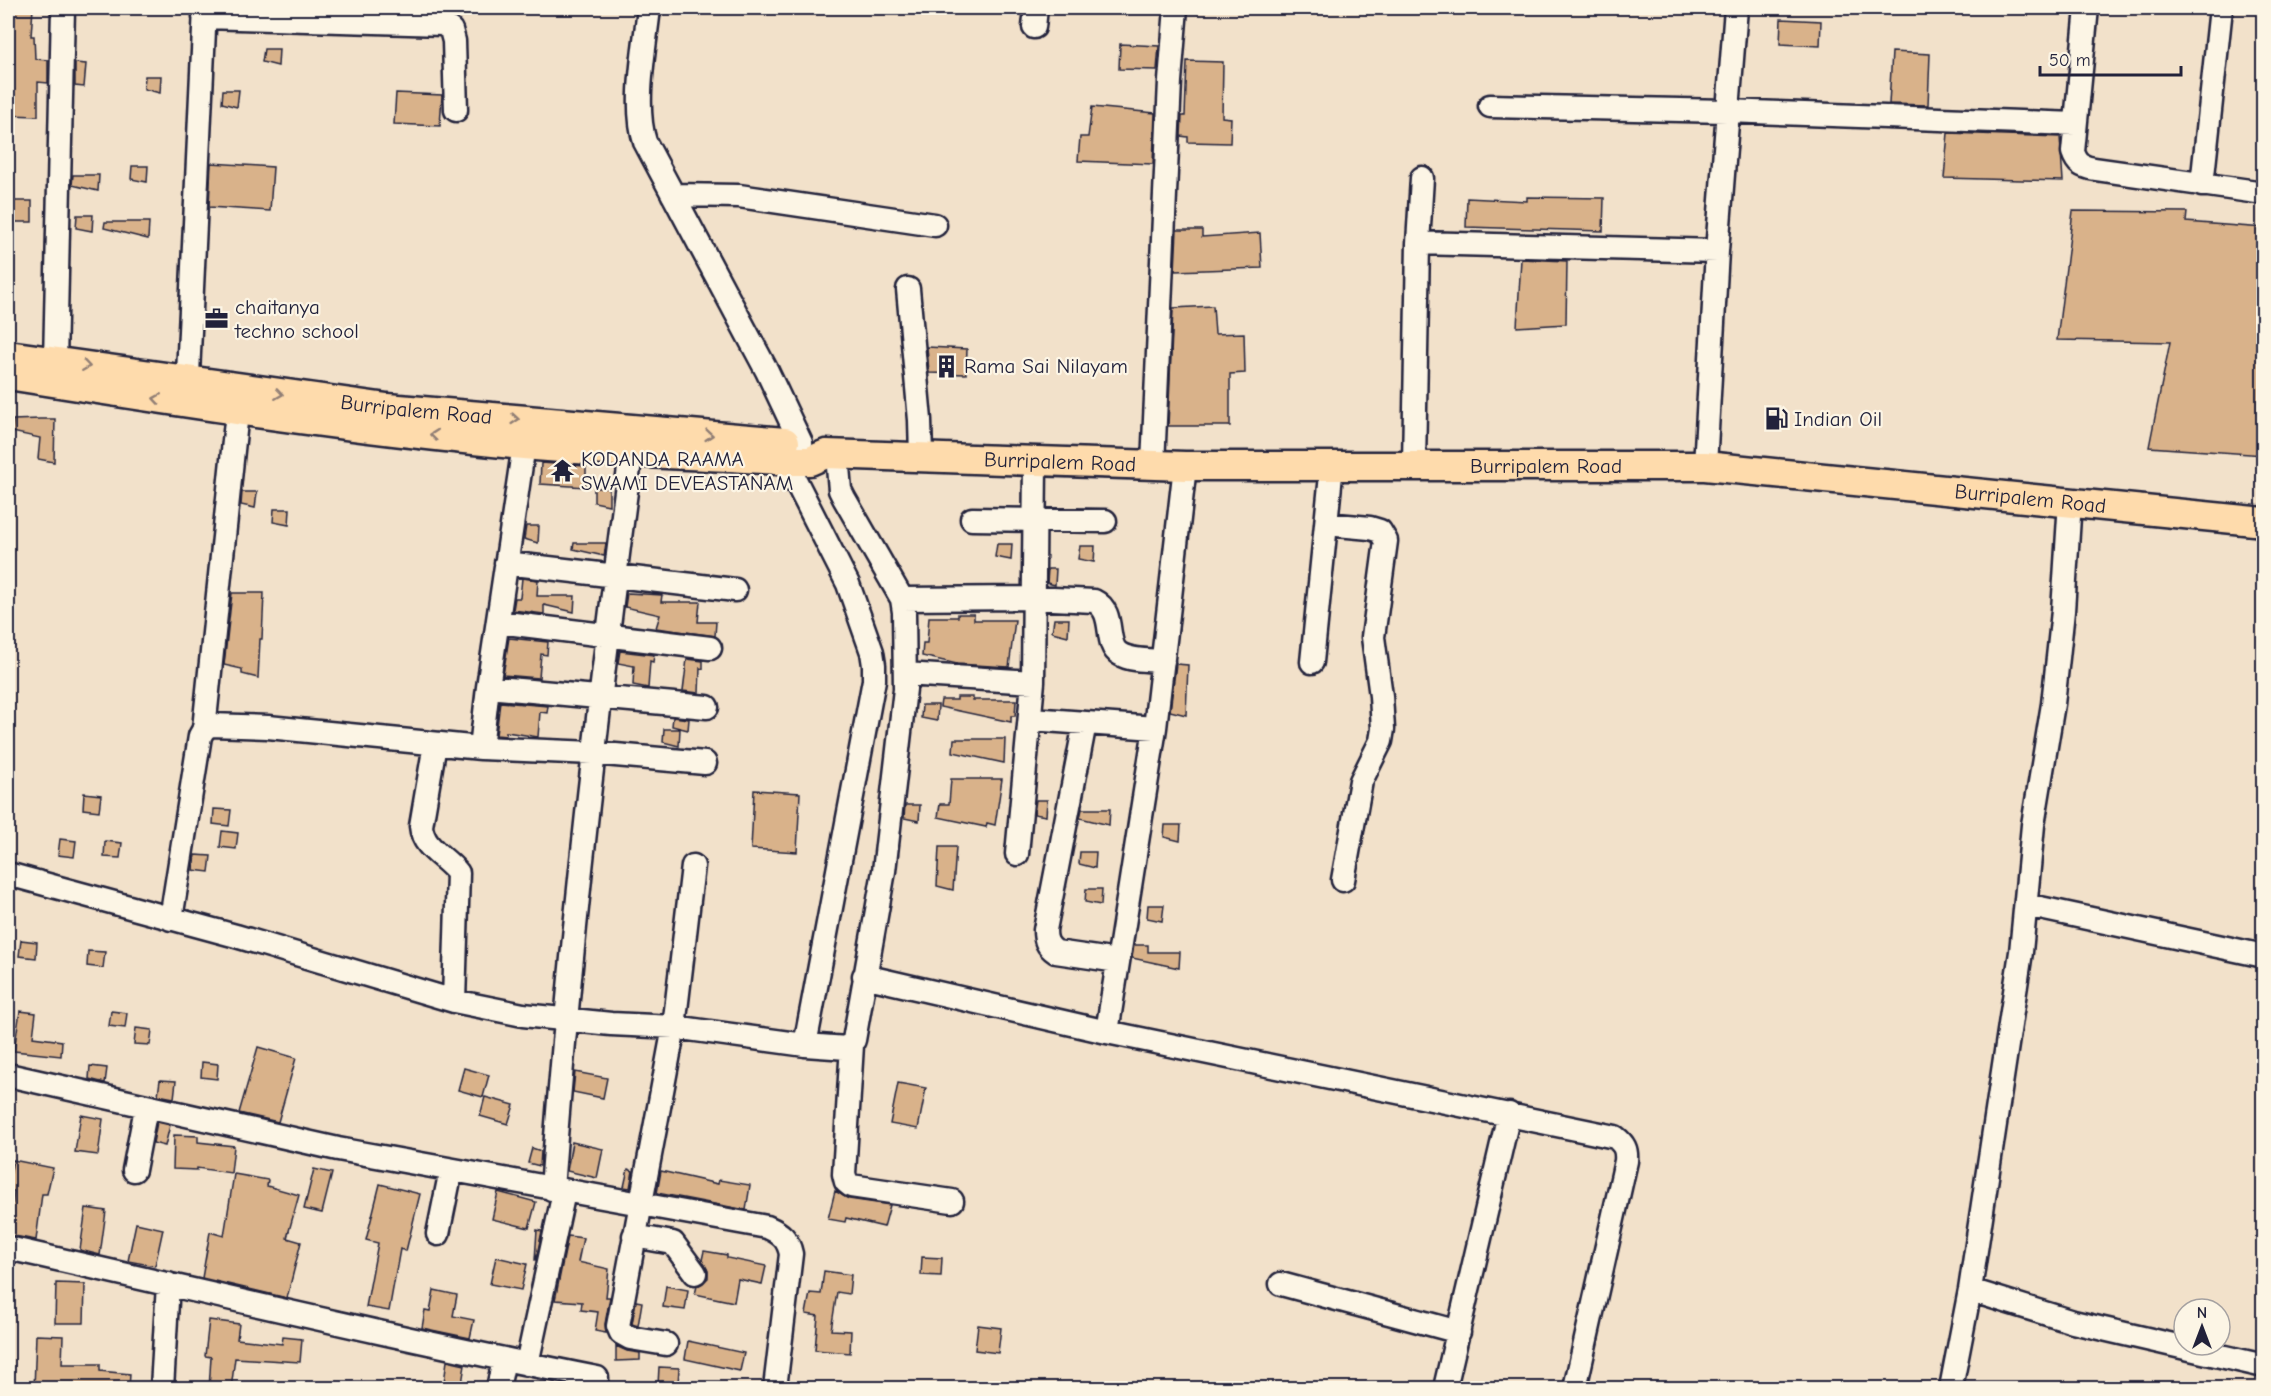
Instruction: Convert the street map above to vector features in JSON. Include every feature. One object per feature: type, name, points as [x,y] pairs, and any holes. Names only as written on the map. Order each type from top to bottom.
[{"type":"main road","name":"Burripalem Road","points":[[8,355],[56,362],[187,392],[237,412],[524,445],[631,453],[812,453],[921,456],[1033,491],[1152,465],[1185,466],[1329,493],[1414,465],[1705,465],[2264,522]]},
{"type":"main road","name":"Burripalem Road","points":[[8,375],[406,410],[812,453]]},
{"type":"street","points":[[56,362],[63,8]]},
{"type":"street","points":[[649,8],[640,104],[641,129],[645,142],[812,453],[840,490],[902,599],[905,674],[884,871],[852,1045],[844,1174],[846,1182],[851,1186],[952,1201]]},
{"type":"street","points":[[1152,465],[1170,81],[1176,8]]},
{"type":"street","points":[[1705,465],[1717,251],[1736,8]]},
{"type":"street","points":[[2088,8],[2075,124],[2073,152],[2076,162],[2083,167],[2264,193]]},
{"type":"street","points":[[2202,185],[2221,8]]},
{"type":"street","points":[[187,392],[205,12],[443,24],[451,30],[454,41],[456,110]]},
{"type":"street","points":[[1490,106],[1727,111],[2075,124]]},
{"type":"street","points":[[1414,465],[1418,243],[1422,178]]},
{"type":"street","points":[[673,195],[739,196],[935,225]]},
{"type":"street","points":[[1418,243],[1717,251]]},
{"type":"street","points":[[908,289],[921,456]]},
{"type":"street","points":[[204,729],[237,412]]},
{"type":"street","points":[[481,748],[524,445]]},
{"type":"street","points":[[527,1364],[558,1190],[564,1019],[599,696],[631,453]]},
{"type":"street","points":[[806,1045],[874,680],[874,665],[848,584],[812,453]]},
{"type":"street","points":[[1107,1032],[1155,728],[1185,466]]},
{"type":"street","points":[[972,519],[1033,491],[1105,521]]},
{"type":"street","points":[[1017,854],[1033,682],[1033,491]]},
{"type":"street","points":[[1312,663],[1329,493]]},
{"type":"street","points":[[1329,493],[1370,528],[1380,531],[1386,541],[1373,637],[1383,729],[1381,741],[1361,781],[1343,880]]},
{"type":"street","points":[[1951,1389],[1970,1290],[2021,952],[2033,825],[2053,704],[2070,501]]},
{"type":"street","points":[[506,563],[735,590]]},
{"type":"street","points":[[902,599],[1085,599],[1102,604],[1106,612],[1113,646],[1118,653],[1127,657],[1163,661]]},
{"type":"street","points":[[498,622],[710,648]]},
{"type":"street","points":[[905,674],[1033,682]]},
{"type":"street","points":[[488,687],[707,707]]},
{"type":"street","points":[[1031,719],[1155,728]]},
{"type":"street","points":[[1085,723],[1047,918],[1045,939],[1049,947],[1056,951],[1118,961]]},
{"type":"street","points":[[171,919],[200,735],[211,725],[223,724],[481,748],[593,753],[705,763]]},
{"type":"street","points":[[435,744],[421,826],[422,836],[427,844],[458,873],[453,1001]]},
{"type":"street","points":[[666,1344],[630,1338],[621,1333],[618,1326],[674,1027],[693,866]]},
{"type":"street","points":[[8,874],[453,1001],[523,1015],[674,1027],[840,1049],[852,1045]]},
{"type":"street","points":[[2026,905],[2264,956]]},
{"type":"street","points":[[864,976],[1107,1032],[1615,1137],[1623,1143],[1627,1153],[1575,1389]]},
{"type":"street","points":[[8,1075],[146,1108],[338,1149],[767,1227],[778,1232],[785,1239],[791,1254],[775,1389]]},
{"type":"street","points":[[134,1170],[146,1108]]},
{"type":"street","points":[[1446,1389],[1509,1114]]},
{"type":"street","points":[[438,1234],[451,1170]]},
{"type":"street","points":[[634,1236],[673,1243],[695,1273]]},
{"type":"street","points":[[8,1248],[504,1360],[597,1378]]},
{"type":"street","points":[[162,1389],[168,1284]]},
{"type":"street","points":[[1281,1284],[1459,1332]]},
{"type":"street","points":[[1970,1290],[2073,1322],[2264,1366]]},
{"type":"street","points":[[498,1389],[504,1360]]},
{"type":"building","points":[[8,8],[33,8],[31,36],[34,36],[35,59],[48,60],[48,83],[38,82],[38,116],[8,115]]},
{"type":"building","points":[[1781,19],[1821,21],[1820,46],[1780,44]]},
{"type":"building","points":[[1120,44],[1159,46],[1157,70],[1119,69]]},
{"type":"building","points":[[264,49],[279,49],[278,66],[262,62]]},
{"type":"building","points":[[1892,52],[1930,54],[1928,105],[1889,104]]},
{"type":"building","points":[[1187,61],[1223,62],[1222,117],[1231,118],[1230,143],[1188,142],[1188,137],[1181,136],[1182,116],[1185,116]]},
{"type":"building","points":[[75,63],[86,64],[84,87],[75,86]]},
{"type":"building","points":[[145,76],[161,76],[160,93],[144,89]]},
{"type":"building","points":[[223,90],[239,90],[237,107],[222,103]]},
{"type":"building","points":[[396,93],[442,95],[440,126],[394,124]]},
{"type":"building","points":[[1092,107],[1155,113],[1153,164],[1078,161],[1080,137],[1088,137]]},
{"type":"building","points":[[1948,133],[2060,137],[2063,181],[1944,178]]},
{"type":"building","points":[[211,163],[273,167],[270,211],[209,207]]},
{"type":"building","points":[[132,166],[148,166],[147,182],[131,179]]},
{"type":"building","points":[[73,175],[99,175],[98,191],[72,185]]},
{"type":"building","points":[[1527,197],[1604,198],[1603,231],[1466,227],[1467,198],[1527,201]]},
{"type":"building","points":[[8,201],[32,201],[32,222],[8,222]]},
{"type":"building","points":[[2073,211],[2187,212],[2186,222],[2264,228],[2264,455],[2149,447],[2170,342],[2057,340]]},
{"type":"building","points":[[77,215],[93,215],[92,231],[76,228]]},
{"type":"building","points":[[105,222],[149,222],[148,239],[104,228]]},
{"type":"building","points":[[1177,230],[1202,230],[1202,237],[1260,233],[1262,268],[1175,271]]},
{"type":"building","points":[[1521,259],[1567,261],[1566,324],[1517,327]]},
{"type":"building","points":[[1213,306],[1215,334],[1244,333],[1245,373],[1230,374],[1230,426],[1168,426],[1173,308]]},
{"type":"building","name":"Rama Sai Nilayam","points":[[927,347],[967,349],[966,374],[929,373]]},
{"type":"building","points":[[55,419],[54,462],[38,459],[40,438],[12,432],[13,420]]},
{"type":"building","name":"KODANDA RAAMA SWAMI DEVEASTANAM","points":[[541,463],[586,466],[586,487],[540,484]]},
{"type":"building","points":[[594,488],[609,488],[609,505],[594,502]]},
{"type":"building","points":[[242,492],[257,492],[255,508],[241,505]]},
{"type":"building","points":[[274,509],[290,509],[289,525],[273,522]]},
{"type":"building","points":[[526,526],[539,526],[538,543],[524,539]]},
{"type":"building","points":[[574,543],[606,543],[604,556],[573,549]]},
{"type":"building","points":[[997,544],[1012,544],[1011,560],[995,557]]},
{"type":"building","points":[[1080,546],[1095,546],[1094,562],[1078,559]]},
{"type":"building","points":[[1048,569],[1056,569],[1055,585],[1047,583]]},
{"type":"building","points":[[522,578],[538,580],[537,596],[575,596],[574,612],[544,605],[544,614],[513,610],[515,598],[520,598]]},
{"type":"building","points":[[232,593],[264,593],[258,678],[242,674],[242,669],[224,665]]},
{"type":"building","points":[[627,593],[662,595],[661,602],[700,602],[698,622],[716,622],[715,636],[656,628],[660,615],[625,607]]},
{"type":"building","points":[[958,614],[974,614],[974,620],[1015,620],[1009,667],[957,664],[922,656],[923,643],[927,643],[929,617],[958,617]]},
{"type":"building","points":[[1054,619],[1069,619],[1068,636],[1052,632]]},
{"type":"building","points":[[509,638],[548,642],[547,655],[541,654],[539,678],[503,675]]},
{"type":"building","points":[[620,651],[654,655],[653,662],[650,661],[648,688],[633,685],[634,666],[618,663]]},
{"type":"building","points":[[687,659],[703,661],[703,669],[700,668],[699,693],[683,691]]},
{"type":"building","points":[[1176,664],[1188,665],[1186,715],[1170,711]]},
{"type":"building","points":[[957,697],[973,697],[973,700],[1016,700],[1015,716],[1011,716],[1011,722],[940,707],[941,700],[957,700]]},
{"type":"building","points":[[500,702],[548,706],[547,713],[540,712],[538,737],[506,732],[506,736],[496,735]]},
{"type":"building","points":[[922,705],[938,705],[937,721],[921,718]]},
{"type":"building","points":[[673,717],[689,719],[688,730],[672,726]]},
{"type":"building","points":[[664,729],[680,729],[679,746],[663,742]]},
{"type":"building","points":[[954,739],[1005,739],[1004,763],[953,752]]},
{"type":"building","points":[[951,779],[1002,779],[995,825],[987,823],[986,827],[938,817],[940,804],[949,804]]},
{"type":"building","points":[[754,790],[800,793],[797,852],[751,849]]},
{"type":"building","points":[[84,793],[101,795],[99,811],[83,809]]},
{"type":"building","points":[[1036,800],[1047,800],[1046,816],[1034,814]]},
{"type":"building","points":[[905,805],[920,805],[919,821],[904,818]]},
{"type":"building","points":[[214,809],[231,810],[229,826],[213,824]]},
{"type":"building","points":[[1082,809],[1110,809],[1109,825],[1080,818]]},
{"type":"building","points":[[1165,825],[1181,825],[1180,841],[1164,837]]},
{"type":"building","points":[[222,831],[238,833],[236,849],[220,847]]},
{"type":"building","points":[[60,839],[76,841],[74,857],[58,855]]},
{"type":"building","points":[[105,841],[122,843],[120,858],[104,857]]},
{"type":"building","points":[[939,847],[956,847],[953,890],[937,886]]},
{"type":"building","points":[[1080,852],[1096,852],[1095,868],[1079,864]]},
{"type":"building","points":[[195,855],[211,856],[209,872],[193,870]]},
{"type":"building","points":[[1086,889],[1102,889],[1101,905],[1085,902]]},
{"type":"building","points":[[1148,905],[1164,905],[1162,921],[1147,918]]},
{"type":"building","points":[[21,940],[37,942],[36,958],[19,956]]},
{"type":"building","points":[[1134,945],[1148,945],[1148,952],[1180,952],[1179,968],[1132,958]]},
{"type":"building","points":[[88,951],[105,952],[103,968],[87,966]]},
{"type":"building","points":[[20,1011],[36,1013],[33,1037],[62,1041],[61,1056],[14,1051]]},
{"type":"building","points":[[111,1011],[127,1013],[125,1028],[109,1026]]},
{"type":"building","points":[[136,1028],[152,1030],[150,1045],[134,1044]]},
{"type":"building","points":[[258,1047],[296,1058],[278,1122],[239,1113]]},
{"type":"building","points":[[202,1062],[218,1064],[217,1079],[201,1077]]},
{"type":"building","points":[[90,1066],[107,1068],[105,1083],[89,1079]]},
{"type":"building","points":[[464,1068],[489,1075],[483,1097],[458,1090]]},
{"type":"building","points":[[575,1072],[607,1078],[603,1098],[573,1092]]},
{"type":"building","points":[[160,1080],[176,1081],[174,1098],[158,1095]]},
{"type":"building","points":[[898,1083],[926,1088],[918,1129],[890,1124]]},
{"type":"building","points":[[485,1097],[514,1105],[508,1124],[480,1116]]},
{"type":"building","points":[[81,1115],[103,1119],[98,1155],[75,1152]]},
{"type":"building","points":[[157,1122],[170,1125],[165,1146],[153,1143]]},
{"type":"building","points":[[174,1135],[198,1136],[198,1142],[234,1146],[231,1173],[197,1168],[197,1170],[173,1169]]},
{"type":"building","points":[[572,1142],[603,1149],[597,1178],[567,1171]]},
{"type":"building","points":[[532,1148],[541,1151],[540,1166],[528,1163]]},
{"type":"building","points":[[13,1160],[53,1168],[47,1194],[42,1194],[36,1240],[9,1235],[14,1191],[8,1190],[8,1186]]},
{"type":"building","points":[[314,1169],[332,1173],[322,1213],[304,1209]]},
{"type":"building","points":[[628,1169],[633,1171],[630,1188],[624,1187]]},
{"type":"building","points":[[661,1171],[718,1184],[719,1180],[750,1185],[746,1210],[657,1193]]},
{"type":"building","points":[[234,1174],[268,1180],[267,1186],[299,1195],[287,1238],[301,1242],[287,1298],[202,1278],[210,1232],[224,1236]]},
{"type":"building","points":[[380,1184],[420,1194],[406,1251],[400,1249],[389,1311],[366,1307],[378,1243],[366,1240]]},
{"type":"building","points":[[835,1191],[849,1199],[890,1205],[884,1227],[846,1218],[845,1222],[828,1219]]},
{"type":"building","points":[[498,1192],[536,1202],[529,1228],[492,1219]]},
{"type":"building","points":[[86,1208],[106,1211],[100,1255],[80,1250]]},
{"type":"building","points":[[136,1223],[163,1229],[155,1266],[128,1261]]},
{"type":"building","points":[[537,1230],[542,1231],[535,1260]]},
{"type":"building","points":[[568,1236],[583,1238],[578,1262],[609,1269],[606,1297],[610,1297],[605,1324],[606,1333],[595,1331],[598,1312],[581,1310],[582,1302],[555,1300]]},
{"type":"building","points":[[704,1251],[766,1266],[762,1284],[738,1279],[734,1302],[695,1294],[697,1286],[708,1278],[708,1271],[702,1260]]},
{"type":"building","points":[[496,1257],[527,1264],[521,1290],[490,1284]]},
{"type":"building","points":[[922,1257],[942,1258],[941,1276],[921,1275]]},
{"type":"building","points":[[824,1271],[851,1275],[849,1294],[837,1292],[831,1330],[851,1331],[850,1353],[815,1350],[818,1316],[806,1314],[810,1293],[821,1294]]},
{"type":"building","points":[[56,1283],[85,1284],[84,1323],[55,1323]]},
{"type":"building","points":[[666,1286],[688,1290],[685,1310],[663,1307]]},
{"type":"building","points":[[434,1290],[457,1295],[453,1316],[474,1320],[470,1338],[422,1328],[425,1310],[430,1311]]},
{"type":"building","points":[[636,1301],[642,1302],[638,1326],[632,1324]]},
{"type":"building","points":[[209,1320],[239,1324],[237,1339],[282,1344],[283,1337],[302,1339],[300,1362],[235,1358],[231,1389],[209,1389],[211,1357],[205,1356]]},
{"type":"building","points":[[978,1325],[1001,1328],[998,1353],[975,1350]]},
{"type":"building","points":[[36,1335],[63,1336],[62,1364],[100,1364],[100,1371],[130,1374],[129,1389],[34,1389]]},
{"type":"building","points":[[688,1341],[744,1353],[740,1371],[685,1359]]},
{"type":"building","points":[[616,1346],[640,1353],[640,1360],[616,1361]]},
{"type":"building","points":[[447,1361],[465,1365],[461,1389],[443,1389]]},
{"type":"building","points":[[659,1367],[679,1368],[678,1385],[658,1385]]},
{"type":"place","name":"chaitanya techno school","points":[[217,319]]},
{"type":"place","name":"Rama Sai Nilayam","points":[[946,366]]},
{"type":"place","name":"Indian Oil","points":[[1776,419]]},
{"type":"place","name":"KODANDA RAAMA SWAMI DEVEASTANAM","points":[[563,471]]}]
